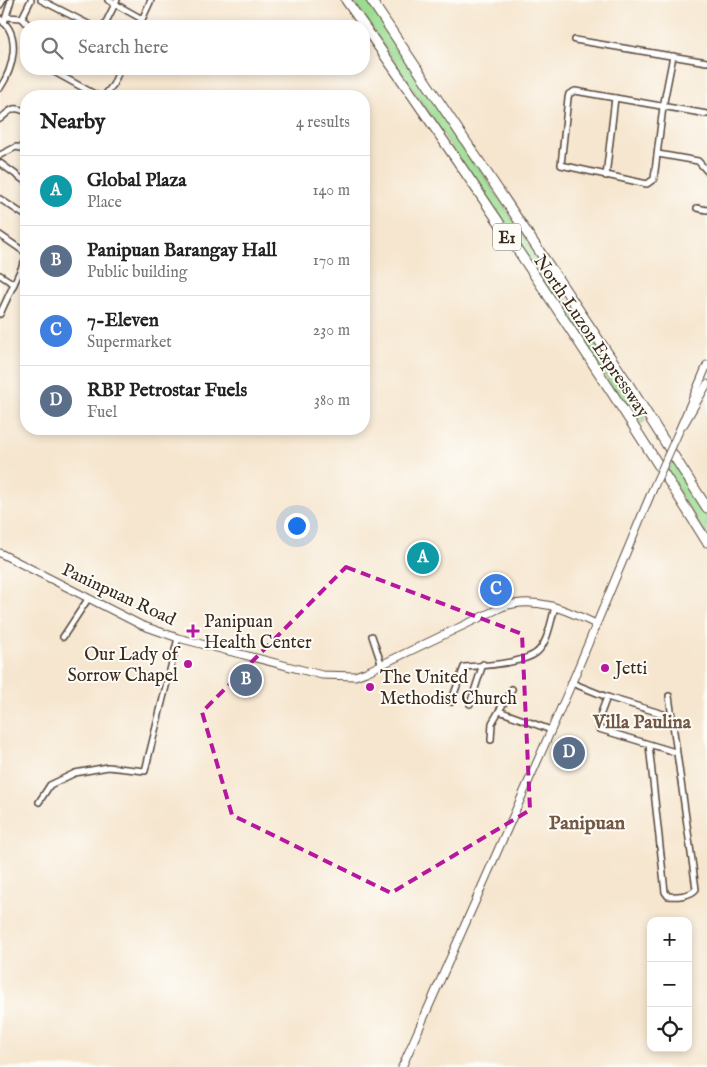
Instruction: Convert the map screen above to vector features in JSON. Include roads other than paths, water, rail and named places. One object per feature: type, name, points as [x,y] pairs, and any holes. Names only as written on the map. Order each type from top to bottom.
[{"type":"highway","name":"North Luzon Expressway","points":[[346,0],[360,20]]},
{"type":"highway","name":"North Luzon Expressway","points":[[371,0],[620,370],[707,508]]},
{"type":"highway","name":"North Luzon Expressway","points":[[370,34],[632,425],[707,542]]},
{"type":"main road","points":[[402,1067],[572,683],[707,365]]},
{"type":"main road","points":[[678,433],[707,384]]},
{"type":"main road","name":"Paninpuan Road","points":[[0,553],[141,625],[178,638],[322,674],[355,676],[382,666],[508,606],[530,602],[555,607],[596,624]]},
{"type":"street","points":[[0,5],[3,0]]},
{"type":"street","points":[[0,88],[10,71],[13,50],[10,34],[4,20],[11,0]]},
{"type":"street","points":[[4,20],[22,18],[31,0]]},
{"type":"street","points":[[41,0],[80,20]]},
{"type":"street","points":[[108,0],[116,2],[142,19],[151,0]]},
{"type":"street","points":[[107,20],[116,2]]},
{"type":"street","points":[[575,40],[707,62]]},
{"type":"street","points":[[673,56],[663,107],[654,179],[650,184],[562,167],[560,156],[569,94],[575,91],[663,107],[707,114]]},
{"type":"street","points":[[60,75],[87,90]]},
{"type":"street","points":[[109,90],[117,75]]},
{"type":"street","points":[[606,176],[615,98]]},
{"type":"street","points":[[0,118],[14,108],[20,108]]},
{"type":"street","points":[[0,155],[16,148],[20,148]]},
{"type":"street","points":[[658,154],[698,161],[707,171]]},
{"type":"street","points":[[0,163],[20,178]]},
{"type":"street","points":[[0,199],[20,212]]},
{"type":"street","points":[[696,208],[707,210]]},
{"type":"street","points":[[0,235],[20,249]]},
{"type":"street","points":[[0,314],[20,271]]},
{"type":"street","points":[[0,275],[14,284]]},
{"type":"street","points":[[63,637],[88,599]]},
{"type":"street","points":[[451,702],[462,670],[483,664],[509,662],[536,654],[544,641],[555,607]]},
{"type":"street","points":[[372,636],[382,666]]},
{"type":"street","points":[[39,802],[50,785],[75,773],[114,766],[145,771],[178,638]]},
{"type":"street","points":[[470,704],[483,664]]},
{"type":"street","points":[[572,683],[607,697],[667,713],[671,716]]},
{"type":"street","points":[[491,740],[491,727],[512,689]]},
{"type":"street","points":[[649,745],[665,892],[668,896],[690,893],[696,889],[668,696]]},
{"type":"street","points":[[607,697],[598,721],[599,729],[675,752]]},
{"type":"street","points":[[499,711],[551,730]]},
{"type":"place","name":"Global Plaza","points":[[423,558]]},
{"type":"place","name":"7-Eleven","points":[[496,590]]},
{"type":"place","name":"Panipuan Health Center","points":[[193,631]]},
{"type":"place","name":"Our Lady of Sorrow Chapel","points":[[188,664]]},
{"type":"place","name":"Jetti","points":[[605,668]]},
{"type":"place","name":"Panipuan Barangay Hall","points":[[246,680]]},
{"type":"place","name":"The United Methodist Church","points":[[370,687]]},
{"type":"place","name":"RBP Petrostar Fuels","points":[[569,753]]},
{"type":"district","name":"Villa Paulina","points":[[642,721]]},
{"type":"district","name":"Panipuan","points":[[587,822]]}]
